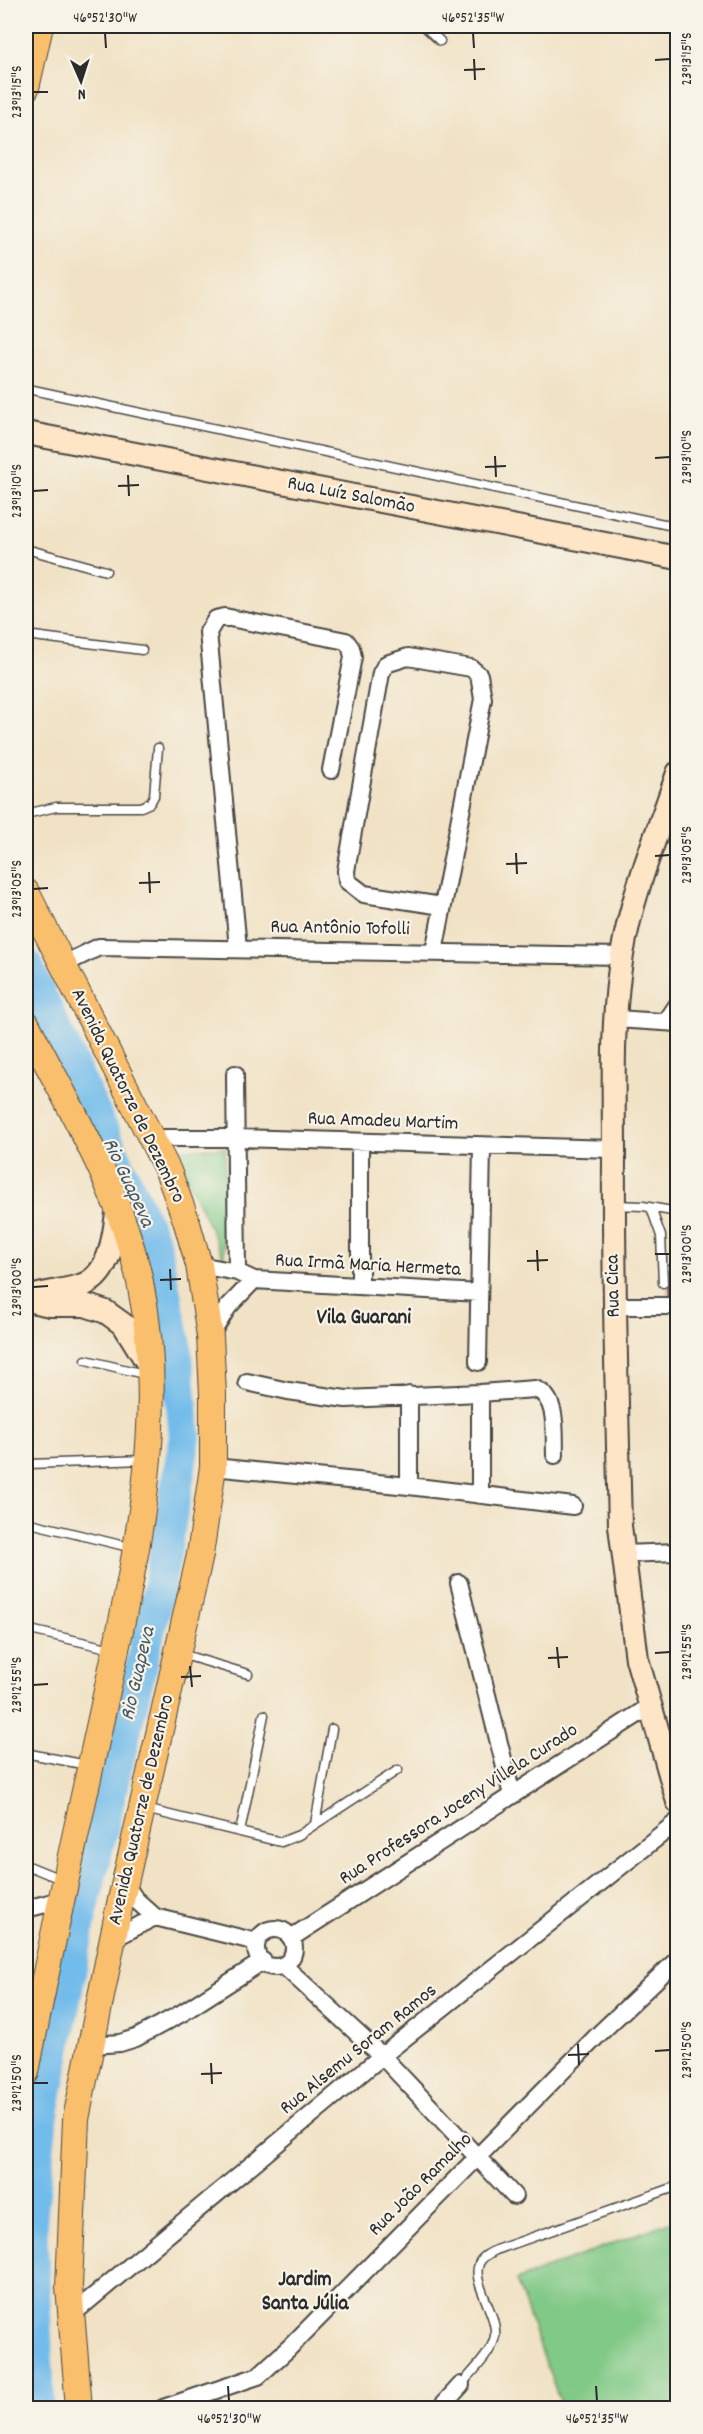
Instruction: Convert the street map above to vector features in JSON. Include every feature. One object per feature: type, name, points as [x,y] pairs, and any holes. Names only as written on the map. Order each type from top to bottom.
[{"type":"main road","points":[[26,88],[40,26]]},
{"type":"main road","name":"Avenida Quatorze de Dezembro","points":[[26,892],[168,1171],[199,1265],[210,1336],[213,1467],[200,1555],[125,1884],[76,2119],[70,2316],[79,2409]]},
{"type":"main road","points":[[26,2069],[137,1549],[149,1460],[151,1372],[146,1314],[140,1281],[118,1206],[69,1102],[28,1032]]},
{"type":"street","name":"Rua Luíz Salomão","points":[[26,433],[678,558]]},
{"type":"street","points":[[238,948],[208,632],[216,619],[225,617],[346,641],[353,657],[331,770]]},
{"type":"street","points":[[434,952],[483,699],[482,687],[479,675],[471,668],[408,657],[386,664],[381,674],[346,871],[347,881],[364,894],[442,906]]},
{"type":"street","name":"Rua Cica","points":[[678,773],[635,903],[622,956],[616,1019],[614,1149],[614,1306],[620,1526],[637,1659],[678,1802]]},
{"type":"street","name":"Rua Antônio Tofolli","points":[[62,965],[99,947],[622,956]]},
{"type":"street","points":[[616,1019],[672,1023],[678,1004]]},
{"type":"street","points":[[235,1074],[237,1272]]},
{"type":"street","name":"Rua Amadeu Martim","points":[[150,1138],[236,1138],[614,1149]]},
{"type":"street","points":[[360,1143],[360,1286]]},
{"type":"street","points":[[478,1362],[482,1146]]},
{"type":"street","points":[[26,1300],[83,1285],[101,1270],[108,1256],[118,1206]]},
{"type":"street","name":"Rua Irmã Maria Hermeta","points":[[199,1265],[237,1272],[254,1280],[479,1293]]},
{"type":"street","name":"Rua Irmã Maria Hermeta","points":[[210,1336],[228,1307],[254,1280]]},
{"type":"street","points":[[26,1300],[50,1305],[85,1305],[106,1312],[124,1325],[151,1372]]},
{"type":"street","points":[[614,1306],[678,1306]]},
{"type":"street","points":[[247,1382],[299,1393],[346,1399],[536,1389],[543,1391],[552,1408],[555,1455]]},
{"type":"street","points":[[480,1393],[480,1495]]},
{"type":"street","points":[[409,1395],[409,1486]]},
{"type":"street","points":[[213,1467],[409,1486],[573,1506]]},
{"type":"street","points":[[623,1554],[678,1552]]},
{"type":"street","points":[[459,1583],[512,1795]]},
{"type":"street","name":"Rua Professora Joceny Villela Curado","points":[[291,1938],[649,1707]]},
{"type":"street","name":"Rua Alsemu Soram Ramos","points":[[70,2316],[382,2056],[678,1821]]},
{"type":"street","points":[[125,1884],[135,1899],[155,1917],[257,1942]]},
{"type":"street","points":[[26,1910],[64,1891]]},
{"type":"street","points":[[113,1939],[155,1917]]},
{"type":"street","points":[[283,1965],[293,1953],[291,1938],[280,1930],[266,1931],[257,1942],[258,1956],[269,1965],[283,1965],[382,2056],[514,2196]]},
{"type":"street","name":"Rua João Ramalho","points":[[170,2408],[258,2376],[478,2158],[600,2033],[678,1959]]},
{"type":"street","points":[[92,2045],[120,2043],[136,2038],[182,2013],[263,1961]]},
{"type":"street","points":[[440,2409],[461,2385]]},
{"type":"lane","points":[[424,26],[440,41]]},
{"type":"lane","points":[[33,390],[678,527]]},
{"type":"lane","points":[[26,549],[106,571]]},
{"type":"lane","points":[[26,635],[142,650]]},
{"type":"lane","points":[[26,814],[56,807],[141,807],[150,803],[154,796],[158,748]]},
{"type":"lane","points":[[614,1205],[678,1212]]},
{"type":"lane","points":[[651,1208],[661,1236],[663,1283]]},
{"type":"lane","points":[[86,1360],[151,1372]]},
{"type":"lane","points":[[29,1464],[120,1459],[149,1460]]},
{"type":"lane","points":[[26,1522],[137,1549]]},
{"type":"lane","points":[[26,1629],[116,1650]]},
{"type":"lane","points":[[178,1653],[248,1674]]},
{"type":"lane","points":[[240,1832],[264,1714]]},
{"type":"lane","points":[[315,1824],[332,1729]]},
{"type":"lane","points":[[30,1754],[91,1766]]},
{"type":"lane","points":[[142,1809],[281,1842],[290,1840],[398,1770]]},
{"type":"lane","points":[[26,1865],[64,1891]]},
{"type":"lane","points":[[461,2385],[492,2345],[495,2334],[478,2275],[478,2264],[484,2257],[496,2250],[678,2186]]},
{"type":"green space","points":[[225,1148],[224,1259],[174,1149]]},
{"type":"green space","points":[[677,2219],[677,2408],[562,2408],[516,2280]]},
{"type":"building","points":[[666,1265],[678,1265],[678,1304],[668,1304]]},
{"type":"waterway","name":"Rio Guapeva","points":[[26,964],[154,1242],[176,1346],[185,1437],[158,1594],[81,1916],[41,2124],[31,2221],[39,2408]]},
{"type":"district","name":"Vila Guarani","points":[[364,1319]]},
{"type":"district","name":"Jardim Santa Júlia","points":[[305,2293]]}]
